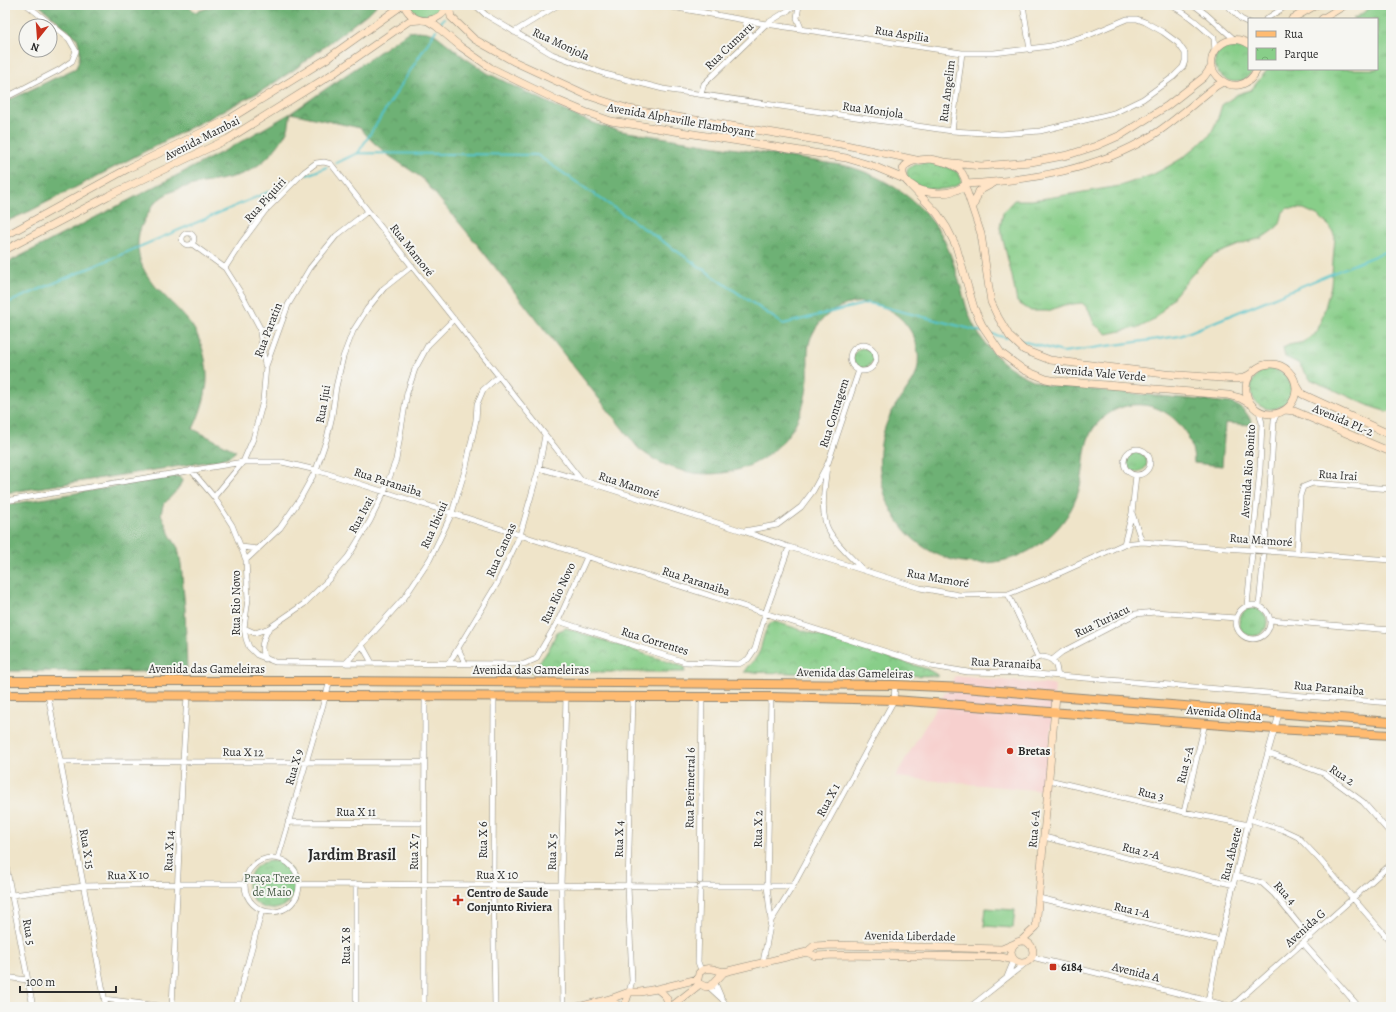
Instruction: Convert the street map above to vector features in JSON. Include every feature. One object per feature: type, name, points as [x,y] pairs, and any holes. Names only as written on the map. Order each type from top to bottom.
[{"type":"main road","name":"Avenida das Gameleiras","points":[[5,681],[650,682],[895,685],[965,688],[1056,696]]},
{"type":"main road","points":[[633,697],[636,687],[650,682]]},
{"type":"main road","points":[[5,695],[770,697],[894,700],[1054,711]]},
{"type":"main road","name":"Avenida Olinda","points":[[1056,696],[1391,722]]},
{"type":"main road","name":"Avenida Olinda","points":[[1054,711],[1275,729],[1391,735]]},
{"type":"street","points":[[5,7],[9,5]]},
{"type":"street","points":[[5,98],[59,70],[72,61],[76,51],[69,39],[27,5]]},
{"type":"street","name":"Avenida Mambai","points":[[5,236],[129,168],[231,118],[328,58],[397,9],[400,5]]},
{"type":"street","points":[[404,5],[406,10],[412,16],[420,20],[428,21],[436,19],[444,13],[449,5]]},
{"type":"street","name":"Avenida Alphaville Flamboyant","points":[[449,5],[451,16],[474,39],[513,61],[589,96],[629,109],[841,144],[916,160],[930,159],[944,162]]},
{"type":"street","name":"Rua Monjola","points":[[475,5],[486,16],[552,54],[605,74],[663,89],[952,132],[1001,134],[1040,131],[1114,113],[1143,99],[1174,77],[1183,67],[1185,53],[1178,43],[1163,32],[1137,19]]},
{"type":"street","points":[[514,32],[558,5]]},
{"type":"street","name":"Rua Aspilia","points":[[661,5],[766,24],[962,53],[994,53],[1030,50],[1089,35],[1127,19],[1137,19]]},
{"type":"street","points":[[798,5],[797,18],[801,28]]},
{"type":"street","name":"Rua Cumaru","points":[[702,94],[704,84],[766,24],[798,5]]},
{"type":"street","points":[[1024,5],[1030,50]]},
{"type":"street","points":[[1170,5],[1195,21],[1214,38],[1215,51],[1212,66],[1216,75],[1223,82],[1230,85],[1244,83],[1251,79],[1256,70]]},
{"type":"street","points":[[1194,5],[1234,39],[1248,43]]},
{"type":"street","points":[[1227,5],[1241,19],[1248,22]]},
{"type":"street","points":[[1268,18],[1288,5]]},
{"type":"street","points":[[1294,18],[1316,5]]},
{"type":"street","points":[[1324,18],[1345,5]]},
{"type":"street","name":"Avenida Mambai","points":[[5,250],[108,196],[228,139],[337,71],[409,21],[420,20]]},
{"type":"street","points":[[744,20],[752,38]]},
{"type":"street","name":"Avenida Alphaville Flamboyant","points":[[428,21],[460,47],[491,68],[585,112],[611,121],[846,158],[873,166],[927,192],[939,193],[958,190],[965,185]]},
{"type":"street","points":[[1215,51],[1226,41],[1234,39]]},
{"type":"street","name":"Rua Angelim","points":[[952,132],[962,53]]},
{"type":"street","points":[[944,162],[981,166],[1018,163],[1068,156],[1096,146],[1121,135],[1166,106],[1204,77],[1212,66]]},
{"type":"street","points":[[965,185],[1035,177],[1074,169],[1102,160],[1154,134],[1223,82]]},
{"type":"street","points":[[907,182],[903,172],[905,166],[916,160]]},
{"type":"street","name":"Rua Piquiri","points":[[225,268],[241,243],[265,211],[304,172],[316,163],[324,162],[331,164]]},
{"type":"street","name":"Avenida Vale Verde","points":[[944,162],[962,171],[965,176],[965,185],[981,234],[991,302],[1010,337],[1024,350],[1050,360],[1165,374],[1236,379],[1244,378],[1252,374]]},
{"type":"street","name":"Rua Mamoré","points":[[331,164],[581,480]]},
{"type":"street","points":[[973,207],[979,191],[999,181]]},
{"type":"street","name":"Avenida Vale Verde","points":[[907,182],[937,213],[947,228],[956,246],[970,296],[982,324],[1001,353],[1024,370],[1046,379],[1057,381],[1228,395],[1240,398],[1252,405]]},
{"type":"street","name":"Rua Paratin","points":[[214,497],[243,462],[253,439],[263,401],[266,366],[279,326],[288,305],[310,268],[336,236],[368,210]]},
{"type":"street","points":[[192,244],[225,268],[244,298],[261,330],[260,333],[266,366]]},
{"type":"street","name":"Rua Ijui","points":[[246,560],[280,528],[300,499],[316,470],[329,431],[343,357],[353,331],[384,288],[412,266]]},
{"type":"street","name":"Rua Ivai","points":[[244,628],[255,633],[269,628],[304,604],[348,557],[370,521],[384,492],[396,460],[407,393],[414,369],[428,345],[454,319]]},
{"type":"street","points":[[261,330],[279,326]]},
{"type":"street","name":"Rua Contagem","points":[[859,346],[867,347],[874,352],[875,360],[871,368],[867,370],[859,370],[855,368],[851,362],[851,354],[855,348],[859,346]]},
{"type":"street","points":[[1272,364],[1280,366],[1292,376],[1296,390],[1294,398],[1285,410],[1271,414],[1259,411],[1252,405],[1248,398],[1246,389],[1252,374],[1257,368],[1272,364]]},
{"type":"street","name":"Rua Contagem","points":[[743,531],[777,525],[802,507],[813,491],[828,463],[859,370]]},
{"type":"street","name":"Rua Ibicui","points":[[346,664],[404,598],[430,559],[452,514],[466,468],[476,420],[477,404],[483,390],[499,376]]},
{"type":"street","name":"Avenida PL-2","points":[[1295,383],[1302,394],[1391,435]]},
{"type":"street","name":"Avenida PL-2","points":[[1285,410],[1294,411],[1391,452]]},
{"type":"street","name":"Avenida Rio Bonito","points":[[1247,606],[1259,481],[1262,423],[1259,411]]},
{"type":"street","name":"Avenida Rio Bonito","points":[[1259,606],[1270,488],[1274,420],[1277,413]]},
{"type":"street","name":"Rua Canoas","points":[[448,663],[498,582],[520,535],[539,468],[545,435]]},
{"type":"street","points":[[1136,449],[1147,453],[1150,464],[1147,471],[1140,475],[1136,475],[1132,474],[1126,469],[1124,458],[1129,452],[1136,449]]},
{"type":"street","name":"Rua Paranaiba","points":[[5,501],[243,462],[282,462],[316,470],[931,666],[968,672],[1024,673],[1391,703]]},
{"type":"street","name":"Rua Contagem","points":[[828,463],[824,495],[824,512],[828,530],[862,570]]},
{"type":"street","name":"Rua Mamoré","points":[[539,468],[920,588],[959,594],[1008,594],[1053,576],[1124,544],[1142,542],[1391,560]]},
{"type":"street","name":"Rua Rio Novo","points":[[192,470],[214,497],[232,525],[246,560],[248,599],[244,628],[249,647],[257,655],[275,662],[346,664],[524,664],[536,659],[558,621],[586,557]]},
{"type":"street","points":[[1124,544],[1132,512],[1136,475]]},
{"type":"street","name":"Rua Irai","points":[[1297,553],[1300,496],[1303,487],[1313,483],[1391,489]]},
{"type":"street","points":[[813,491],[824,495]]},
{"type":"street","points":[[1132,512],[1142,542]]},
{"type":"street","points":[[241,547],[258,549]]},
{"type":"street","name":"Rua Correntes","points":[[558,621],[686,662],[739,664],[748,659],[755,649],[765,614],[789,547]]},
{"type":"street","points":[[1008,594],[1038,658]]},
{"type":"street","points":[[1247,606],[1259,606],[1267,612],[1270,620],[1269,626],[1267,632],[1257,638],[1252,639],[1246,637],[1238,629],[1236,618],[1238,612],[1247,606]]},
{"type":"street","name":"Rua Turiacu","points":[[1052,660],[1062,652],[1135,614],[1155,612],[1236,618]]},
{"type":"street","points":[[1270,620],[1391,630]]},
{"type":"street","points":[[266,659],[262,652],[262,645],[269,628]]},
{"type":"street","points":[[362,645],[372,663]]},
{"type":"street","points":[[458,648],[465,663]]},
{"type":"street","points":[[1024,673],[1033,661],[1038,658],[1045,657],[1052,660],[1056,665],[1058,676]]},
{"type":"street","name":"Rua X 9","points":[[278,858],[330,681]]},
{"type":"street","name":"Rua X 1","points":[[771,921],[793,886],[894,700],[895,685]]},
{"type":"street","name":"Rua X 15","points":[[48,696],[106,1007]]},
{"type":"street","name":"Rua X 14","points":[[172,1007],[183,761],[188,696]]},
{"type":"street","name":"Rua Perimetral 6","points":[[701,970],[698,962],[702,696]]},
{"type":"street","name":"Rua 6-A","points":[[1017,942],[1036,927],[1056,696]]},
{"type":"street","name":"Rua X 7","points":[[424,1007],[425,697]]},
{"type":"street","name":"Rua X 6","points":[[494,697],[493,885],[495,1007]]},
{"type":"street","name":"Rua X 5","points":[[563,1007],[561,886],[566,697]]},
{"type":"street","name":"Rua X 4","points":[[629,992],[632,980],[628,886],[633,697]]},
{"type":"street","name":"Rua X 2","points":[[763,962],[771,921],[767,886],[770,697]]},
{"type":"street","name":"Rua Abaete","points":[[1208,1001],[1220,941],[1249,819],[1279,714]]},
{"type":"street","name":"Rua 5-A","points":[[1184,812],[1205,723]]},
{"type":"street","name":"Rua 2","points":[[1268,753],[1325,774],[1363,802],[1391,834]]},
{"type":"street","name":"Rua X 12","points":[[61,762],[424,762]]},
{"type":"street","name":"Rua 3","points":[[1049,780],[1184,812],[1248,825]]},
{"type":"street","points":[[1249,819],[1283,830],[1298,837],[1391,942]]},
{"type":"street","name":"Rua X 11","points":[[288,822],[424,823]]},
{"type":"street","name":"Rua 2-A","points":[[1044,837],[1234,885]]},
{"type":"street","points":[[269,858],[278,858],[293,867],[299,884],[298,893],[294,901],[288,907],[280,911],[271,912],[262,910],[249,900],[244,884],[249,869],[255,864],[269,858]]},
{"type":"street","name":"Rua 5","points":[[5,860],[32,1007]]},
{"type":"street","name":"Avenida G","points":[[1233,1007],[1391,864]]},
{"type":"street","name":"Rua 4","points":[[1236,876],[1262,883],[1274,894],[1310,938]]},
{"type":"street","name":"Rua X 10","points":[[12,895],[84,886],[244,884]]},
{"type":"street","name":"Rua X 10","points":[[299,884],[793,886]]},
{"type":"street","name":"Rua X 8","points":[[356,884],[356,1007]]},
{"type":"street","points":[[5,894],[12,895]]},
{"type":"street","name":"Rua 1-A","points":[[1039,898],[1220,941]]},
{"type":"street","points":[[236,1007],[262,910]]},
{"type":"street","points":[[970,1007],[1030,960],[1033,953],[1031,945],[1028,943],[1017,942],[1011,950],[1014,960],[1020,963],[1030,960]]},
{"type":"street","name":"Avenida Liberdade","points":[[701,970],[707,968],[724,972],[807,952],[814,946],[833,945],[1002,949],[1017,942]]},
{"type":"street","points":[[1303,944],[1359,1007]]},
{"type":"street","name":"Avenida Liberdade","points":[[807,952],[815,956],[1000,957],[1014,960]]},
{"type":"street","points":[[1004,981],[1014,960]]},
{"type":"street","name":"Avenida A","points":[[1030,960],[1233,1007]]},
{"type":"street","points":[[578,1007],[610,999],[629,992],[657,989],[698,979],[701,970]]},
{"type":"street","points":[[713,970],[716,975],[716,982],[722,999]]},
{"type":"street","points":[[709,987],[716,982],[724,972]]},
{"type":"street","points":[[5,977],[27,980]]},
{"type":"street","points":[[632,980],[640,992]]},
{"type":"street","points":[[657,989],[668,999],[670,1007],[700,984],[709,987],[728,1007]]},
{"type":"street","points":[[624,1007],[629,992]]},
{"type":"street","points":[[104,999],[168,1007]]},
{"type":"street","points":[[610,999],[620,1007]]},
{"type":"shaded area","points":[[955,676],[1055,685],[1046,791],[895,777]]},
{"type":"green space","points":[[39,5],[188,5],[195,12],[218,5],[377,5],[295,69],[263,90],[30,211],[5,222],[5,102],[76,68],[80,57],[80,49],[77,38],[58,22],[58,18],[54,18]]},
{"type":"green space","points":[[408,5],[445,5],[437,14],[426,17],[416,14]]},
{"type":"green space","points":[[1375,5],[1391,5],[1391,409],[1388,412],[1372,407],[1310,379],[1298,363],[1285,357],[1283,348],[1289,345],[1304,342],[1317,332],[1331,286],[1335,237],[1331,228],[1319,216],[1304,209],[1288,208],[1283,212],[1280,224],[1262,238],[1246,242],[1214,255],[1201,265],[1154,320],[1140,327],[1107,334],[1094,324],[1089,310],[1082,303],[1064,305],[1048,311],[1031,311],[1017,302],[1000,228],[1003,212],[1014,200],[1047,198],[1120,186],[1152,175],[1184,157],[1210,135],[1217,121],[1222,105],[1238,94],[1251,90],[1267,70],[1378,70],[1378,18],[1355,18]]},
{"type":"green space","points":[[418,31],[436,35],[465,58],[489,74],[580,118],[602,126],[621,131],[847,166],[875,176],[901,191],[933,222],[946,243],[950,253],[968,312],[974,325],[989,348],[1009,367],[1047,385],[1231,403],[1244,411],[1249,417],[1252,425],[1225,423],[1222,466],[1194,463],[1191,445],[1184,430],[1173,418],[1159,409],[1144,405],[1128,406],[1112,411],[1098,423],[1089,436],[1085,451],[1083,474],[1077,496],[1071,510],[1063,522],[1042,543],[1016,557],[990,563],[968,563],[946,558],[926,549],[904,529],[886,498],[881,480],[881,444],[885,427],[893,410],[915,376],[918,357],[916,344],[911,331],[903,320],[892,312],[880,306],[867,303],[853,303],[847,304],[835,310],[820,322],[813,333],[809,344],[808,379],[802,409],[790,433],[773,451],[753,464],[730,472],[707,474],[683,471],[659,462],[638,448],[476,243],[422,178],[388,155],[360,128],[291,113],[408,32]]},
{"type":"green space","points":[[1236,42],[1248,47],[1248,70],[1253,70],[1246,78],[1238,82],[1229,81],[1222,77],[1217,70],[1215,62],[1217,54],[1224,46]]},
{"type":"green space","points":[[291,113],[288,129],[283,138],[274,151],[256,167],[242,174],[184,187],[163,196],[152,207],[139,233],[138,248],[140,261],[146,273],[153,283],[190,323],[198,337],[204,354],[207,373],[206,389],[201,409],[193,429],[236,451],[230,456],[219,460],[5,493],[5,264],[228,149]]},
{"type":"green space","points":[[929,162],[943,165],[959,173],[962,181],[956,186],[938,189],[928,188],[911,181],[907,175],[908,168],[917,164]]},
{"type":"green space","points":[[863,348],[870,351],[873,358],[870,365],[863,368],[856,365],[853,358],[856,351]]},
{"type":"green space","points":[[1275,369],[1282,372],[1288,378],[1291,389],[1290,397],[1282,406],[1275,409],[1267,409],[1260,406],[1252,397],[1251,385],[1254,378],[1263,370]]},
{"type":"green space","points":[[1137,452],[1144,455],[1147,462],[1144,469],[1137,472],[1130,469],[1127,462],[1130,455]]},
{"type":"green space","points":[[177,476],[181,478],[182,481],[178,489],[163,505],[161,514],[170,535],[178,548],[181,564],[185,608],[187,672],[5,671],[5,505]]},
{"type":"green space","points":[[1253,608],[1263,612],[1267,622],[1263,632],[1253,636],[1243,632],[1239,622],[1243,612]]},
{"type":"green space","points":[[772,622],[927,669],[939,676],[744,672],[758,655],[765,633]]},
{"type":"green space","points":[[566,628],[684,667],[685,672],[530,672],[545,655],[557,632]]},
{"type":"green space","name":"Praça Treze de Maio","points":[[267,861],[277,861],[289,868],[296,880],[296,890],[289,902],[277,909],[267,909],[259,905],[252,898],[248,890],[248,880],[252,872],[259,865]]},
{"type":"green space","points":[[986,908],[1015,910],[1013,928],[984,926]]},
{"type":"waterway","points":[[440,24],[444,18]]},
{"type":"waterway","points":[[358,153],[436,30]]},
{"type":"waterway","points":[[336,163],[358,153],[537,155],[783,324],[868,303],[983,332]]},
{"type":"waterway","points":[[307,175],[327,167]]},
{"type":"waterway","points":[[5,304],[287,184]]},
{"type":"waterway","points":[[1018,340],[1063,352],[1180,336],[1391,250]]},
{"type":"waterway","points":[[992,334],[1007,338]]},
{"type":"place","name":"Bretas","points":[[1010,751]]},
{"type":"place","name":"Centro de Saude Conjunto Riviera","points":[[458,900]]},
{"type":"place","name":"6184","points":[[1053,967]]},
{"type":"district","name":"Jardim Brasil","points":[[352,854]]}]
